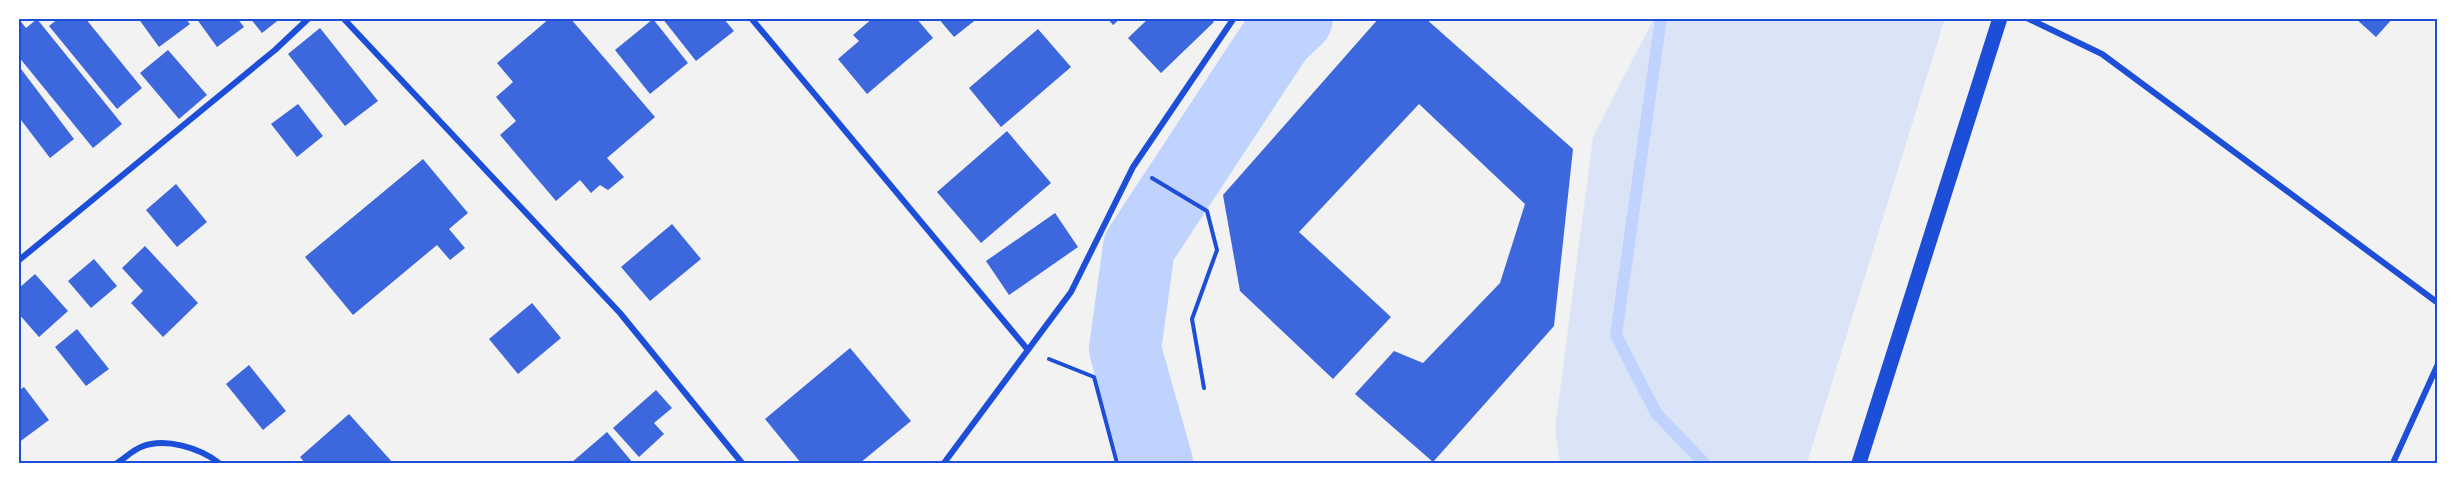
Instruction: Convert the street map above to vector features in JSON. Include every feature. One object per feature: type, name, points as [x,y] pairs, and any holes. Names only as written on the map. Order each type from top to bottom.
[{"type":"main road","points":[[1859,463],[2000,18]]},
{"type":"street","points":[[18,261],[275,50],[309,18]]},
{"type":"street","points":[[343,18],[620,313],[742,463]]},
{"type":"street","points":[[751,18],[1028,350]]},
{"type":"street","points":[[944,463],[1071,292],[1134,167],[1234,18]]},
{"type":"street","points":[[2027,18],[2102,54],[2438,303]]},
{"type":"street","points":[[2392,463],[2438,364]]},
{"type":"street","points":[[117,463],[141,447],[163,443],[186,447],[212,457],[219,463]]},
{"type":"path","points":[[1134,167],[1207,211],[1217,250],[1192,319],[1203,388]]},
{"type":"path","points":[[1028,350],[1094,377],[1117,463]]},
{"type":"shaded area","points":[[1654,18],[1945,18],[1807,463],[1560,463],[1555,429],[1593,137]]},
{"type":"building","points":[[18,18],[26,28],[37,19],[122,124],[93,148],[18,56]]},
{"type":"building","points":[[59,18],[85,18],[142,88],[117,109],[49,26]]},
{"type":"building","points":[[138,18],[185,18],[190,24],[159,47]]},
{"type":"building","points":[[196,18],[237,18],[244,27],[217,47]]},
{"type":"building","points":[[250,18],[281,18],[262,33]]},
{"type":"building","points":[[550,18],[570,18],[655,117],[607,158],[624,177],[608,190],[600,185],[591,193],[580,180],[556,201],[500,135],[516,121],[496,97],[513,82],[497,63]]},
{"type":"building","points":[[662,18],[723,18],[734,31],[696,61]]},
{"type":"building","points":[[873,18],[916,18],[933,38],[867,94],[838,59],[859,41],[853,35]]},
{"type":"building","points":[[938,18],[978,18],[954,37]]},
{"type":"building","points":[[1107,18],[1121,18],[1113,25]]},
{"type":"building","points":[[1149,18],[1210,18],[1214,22],[1161,73],[1128,38]]},
{"type":"building","points":[[1379,18],[1425,18],[1573,149],[1554,326],[1433,462],[1355,394],[1394,351],[1423,363],[1500,283],[1525,204],[1419,104],[1299,232],[1391,317],[1333,379],[1240,291],[1223,195]]},
{"type":"building","points":[[2355,18],[2393,18],[2376,37]]},
{"type":"building","points":[[653,19],[688,63],[650,94],[615,50]]},
{"type":"building","points":[[320,28],[378,101],[345,126],[288,54]]},
{"type":"building","points":[[1038,29],[1071,67],[1001,127],[969,88]]},
{"type":"building","points":[[168,50],[207,95],[179,119],[140,73]]},
{"type":"building","points":[[18,65],[74,139],[50,158],[18,116]]},
{"type":"building","points":[[298,104],[323,136],[297,157],[271,124]]},
{"type":"building","points":[[1007,131],[1051,183],[981,243],[937,192]]},
{"type":"building","points":[[423,159],[468,213],[449,229],[465,248],[450,260],[437,245],[353,315],[305,257]]},
{"type":"building","points":[[176,184],[207,222],[177,247],[146,210]]},
{"type":"building","points":[[1055,213],[1078,247],[1009,295],[986,261]]},
{"type":"building","points":[[672,224],[701,259],[650,301],[621,267]]},
{"type":"building","points":[[145,246],[198,303],[163,337],[131,303],[143,291],[122,268]]},
{"type":"building","points":[[94,259],[117,286],[91,308],[68,281]]},
{"type":"building","points":[[35,274],[68,311],[39,337],[18,313],[18,289]]},
{"type":"building","points":[[532,303],[561,338],[518,374],[489,339]]},
{"type":"building","points":[[77,329],[109,369],[86,386],[55,347]]},
{"type":"building","points":[[850,348],[911,421],[860,463],[801,463],[765,419]]},
{"type":"building","points":[[249,365],[286,411],[263,430],[226,384]]},
{"type":"building","points":[[24,387],[49,420],[18,443],[18,391]]},
{"type":"building","points":[[656,390],[672,408],[654,423],[664,434],[639,457],[613,428]]},
{"type":"building","points":[[349,414],[393,463],[305,463],[300,457]]},
{"type":"building","points":[[607,432],[633,463],[571,463]]},
{"type":"waterway","points":[[1157,463],[1125,349],[1139,247],[1278,36],[1297,18]]},
{"type":"waterway","points":[[1661,18],[1616,335],[1656,413],[1704,463]]}]
